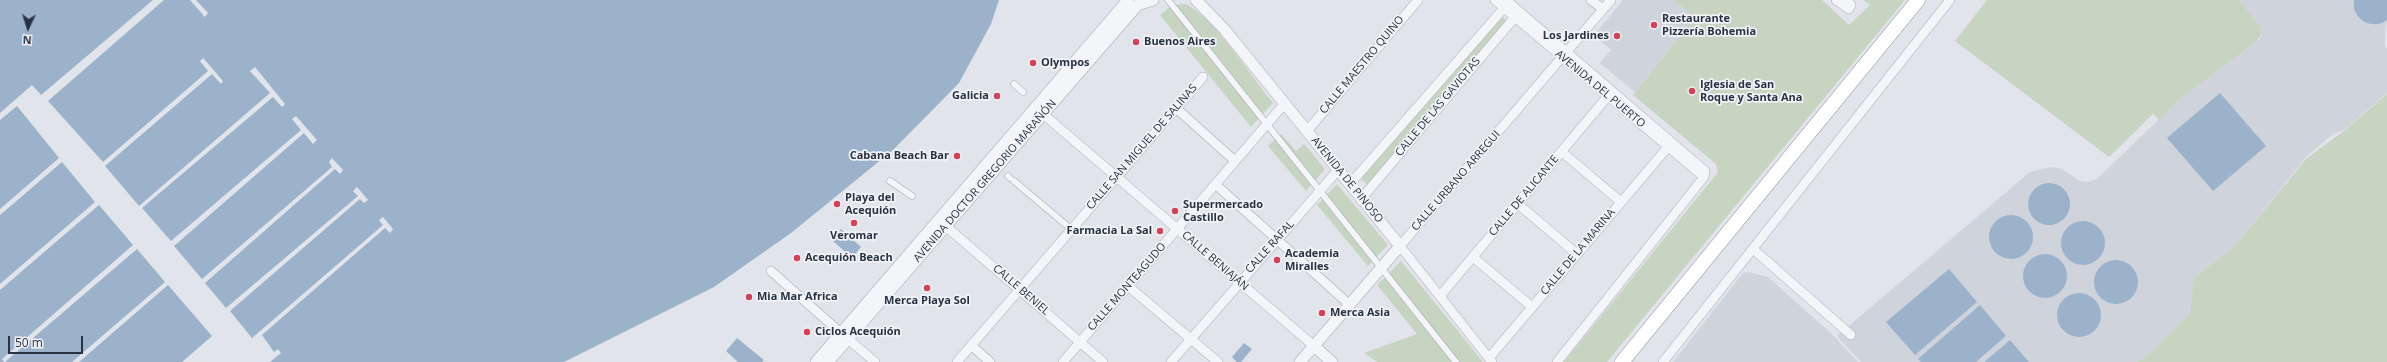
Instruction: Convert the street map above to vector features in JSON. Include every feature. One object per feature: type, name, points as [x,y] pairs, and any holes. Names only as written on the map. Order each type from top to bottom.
[{"type":"highway","points":[[1622,362],[1918,0]]},
{"type":"highway","points":[[1629,362],[1646,340],[1657,320]]},
{"type":"street","points":[[1136,2],[1153,0]]},
{"type":"street","points":[[1168,0],[1456,362]]},
{"type":"street","name":"CALLE MAESTRO QUINO","points":[[1307,131],[1418,0]]},
{"type":"street","name":"AVENIDA DEL PUERTO","points":[[1495,0],[1505,4],[1702,166],[1705,171],[1704,177]]},
{"type":"street","points":[[1591,0],[1603,9]]},
{"type":"street","name":"CALLE URBANO ARREGUI","points":[[1300,362],[1611,0]]},
{"type":"street","points":[[1836,0],[1849,9],[1851,5],[1846,0]]},
{"type":"street","points":[[1663,362],[1950,0]]},
{"type":"street","name":"AVENIDA DE PINOSO","points":[[1195,1],[1225,30],[1285,103],[1490,360]]},
{"type":"street","name":"AVENIDA DOCTOR GREGORIO MARAÑÓN","points":[[942,223],[1043,114],[1136,2]]},
{"type":"street","name":"AVENIDA DOCTOR GREGORIO MARAÑÓN","points":[[828,362],[845,336],[1136,2]]},
{"type":"street","name":"AVENIDA DEL PUERTO","points":[[1505,4],[1515,17],[1564,54],[1608,96],[1704,177]]},
{"type":"street","name":"CALLE DE LAS GAVIOTAS","points":[[1350,184],[1505,4]]},
{"type":"street","name":"CALLE DE LAS GAVIOTAS","points":[[1362,198],[1515,17]]},
{"type":"street","name":"CALLE SAN MIGUEL DE SALINAS","points":[[957,362],[1203,77]]},
{"type":"street","points":[[1014,84],[1023,92]]},
{"type":"street","name":"CALLE DE ALICANTE","points":[[1440,296],[1608,96]]},
{"type":"street","name":"CALLE MONTEAGUDO","points":[[1063,362],[1285,103]]},
{"type":"street","points":[[1176,108],[1235,161]]},
{"type":"street","name":"CALLE BENIAJÁN","points":[[1043,114],[1332,362]]},
{"type":"street","name":"CALLE DE LA MARINA","points":[[1490,360],[1532,307],[1668,147]]},
{"type":"street","points":[[1562,152],[1621,202]]},
{"type":"street","name":"CALLE RAFAL","points":[[1171,362],[1239,282],[1339,169]]},
{"type":"street","points":[[1557,362],[1704,177]]},
{"type":"street","points":[[1011,178],[1071,230]]},
{"type":"street","points":[[890,181],[912,196]]},
{"type":"street","points":[[1216,184],[1350,305]]},
{"type":"street","points":[[1518,204],[1577,254]]},
{"type":"street","name":"CALLE BENIEL","points":[[942,223],[1103,362]]},
{"type":"street","points":[[1753,249],[1851,336]]},
{"type":"street","points":[[1473,257],[1532,307]]},
{"type":"street","points":[[771,271],[874,362]]},
{"type":"street","points":[[1128,286],[1218,362]]},
{"type":"street","name":"AVENIDA DOCTOR GREGORIO MARAÑÓN","points":[[816,362],[845,336]]},
{"type":"street","points":[[971,345],[990,362]]},
{"type":"shaded area","points":[[1623,0],[1673,0],[1695,17],[1635,92],[1600,63],[1611,50],[1594,35]]},
{"type":"shaded area","points":[[2239,0],[2354,0],[2354,4],[2385,22],[2387,20],[2385,46],[2387,49],[2387,93],[2344,130],[2333,134],[2307,156],[2232,249],[2194,277],[2190,313],[2148,355],[2136,362],[2029,362],[2010,340],[1984,362],[1976,362],[2006,336],[1918,359],[1921,362],[1861,362],[1837,336],[2030,172],[2052,167],[2062,169],[2080,181],[2088,182],[2097,179],[2178,101],[2260,39],[2262,33],[2260,26]],"holes":[[[2037,186],[2069,196],[2069,210],[2060,222],[2027,205],[2032,191]],[[2031,229],[2031,244],[2008,259],[2000,256],[1990,245],[1989,238]],[[2105,243],[2103,250],[2094,262],[2079,265]],[[2048,255],[2060,261],[2066,274],[2063,287],[2052,296],[2024,268],[2034,257]],[[2114,260],[2121,261],[2133,268],[2137,274],[2137,288],[2134,294],[2123,303],[2098,293],[2095,287],[2097,273],[2107,263]]]},
{"type":"shaded area","points":[[1749,272],[1768,277],[1834,336],[1858,362],[1673,362],[1743,273]]},
{"type":"green space","points":[[1673,0],[1822,0],[1849,25],[1870,5],[1863,0],[1905,0],[1607,362],[1564,362],[1718,172],[1716,164],[1633,95],[1695,17]]},
{"type":"green space","points":[[1987,0],[2239,0],[2260,26],[2262,33],[2257,41],[2178,101],[2159,120],[2153,114],[2109,157],[1955,41]]},
{"type":"green space","points":[[1186,4],[1197,11],[1209,22],[1232,49],[1273,103],[1251,127],[1160,15],[1172,5]]},
{"type":"green space","points":[[1500,15],[1508,22],[1368,186],[1361,178]]},
{"type":"green space","points":[[2387,94],[2387,362],[2136,362],[2148,355],[2190,313],[2194,277],[2232,249],[2307,158],[2345,130]]},
{"type":"green space","points":[[1281,134],[1296,151],[1304,144],[1325,169],[1306,191],[1268,146]]},
{"type":"green space","points":[[1337,184],[1388,245],[1368,266],[1317,205]]},
{"type":"green space","points":[[1401,261],[1483,362],[1377,362],[1364,353],[1417,334],[1377,285]]},
{"type":"water","points":[[0,0],[153,0],[41,95],[32,85],[0,113]]},
{"type":"water","points":[[164,0],[190,0],[205,17],[208,13],[196,0],[999,0],[991,24],[959,83],[893,150],[791,233],[714,287],[564,362],[270,362],[281,353],[278,349],[274,352],[262,335],[385,228],[390,233],[393,229],[383,217],[379,220],[383,225],[252,338],[230,311],[360,199],[364,203],[368,200],[357,187],[353,191],[358,196],[226,308],[205,283],[335,169],[340,174],[343,170],[332,158],[329,162],[332,167],[202,279],[174,246],[304,133],[313,144],[317,140],[296,116],[292,119],[301,130],[171,241],[142,208],[273,97],[282,107],[285,104],[255,67],[250,71],[270,93],[139,206],[105,166],[212,74],[221,84],[223,81],[203,58],[200,61],[208,71],[103,162],[48,101]]},
{"type":"water","points":[[2354,0],[2387,0],[2387,20],[2381,23],[2369,24],[2359,18],[2354,7]]},
{"type":"water","points":[[2220,93],[2266,146],[2213,191],[2167,138]]},
{"type":"water","points":[[17,106],[59,158],[0,209],[0,120]]},
{"type":"water","points":[[62,162],[95,202],[0,284],[0,215]]},
{"type":"water","points":[[2045,183],[2053,183],[2061,186],[2067,192],[2070,204],[2067,216],[2061,222],[2053,225],[2045,225],[2037,222],[2031,216],[2028,208],[2028,200],[2031,192],[2037,186]]},
{"type":"water","points":[[99,205],[133,245],[2,359],[4,362],[0,362],[0,290]]},
{"type":"water","points":[[2011,215],[2023,219],[2029,225],[2033,237],[2029,249],[2023,255],[2011,259],[1999,255],[1993,249],[1989,237],[1993,225],[1999,219]]},
{"type":"water","points":[[2083,221],[2095,225],[2101,231],[2105,243],[2101,255],[2095,261],[2083,265],[2071,261],[2065,255],[2061,243],[2065,231],[2071,225]]},
{"type":"water","points":[[841,229],[861,247],[852,258],[832,240]]},
{"type":"water","points":[[137,249],[165,282],[72,362],[5,362]]},
{"type":"water","points":[[2045,254],[2057,258],[2063,264],[2067,276],[2063,288],[2057,294],[2045,298],[2033,294],[2027,288],[2023,276],[2027,264],[2033,258]]},
{"type":"water","points":[[2116,260],[2128,264],[2134,270],[2138,282],[2134,294],[2128,300],[2116,304],[2104,300],[2098,294],[2094,282],[2098,270],[2104,264]]},
{"type":"water","points":[[1949,269],[1977,302],[1915,355],[1886,322]]},
{"type":"water","points":[[168,285],[212,336],[182,362],[79,362]]},
{"type":"water","points":[[2075,293],[2083,293],[2095,299],[2101,311],[2101,319],[2095,331],[2083,337],[2075,337],[2063,331],[2057,319],[2057,311],[2063,299]]},
{"type":"water","points":[[1980,305],[2006,336],[1976,362],[1921,362],[1918,359]]},
{"type":"water","points":[[737,338],[764,360],[762,362],[738,362],[726,351]]},
{"type":"water","points":[[2010,340],[2029,362],[1984,362]]},
{"type":"water","points":[[1244,343],[1252,349],[1241,362],[1237,362],[1232,357]]},
{"type":"place","name":"Restaurante Pizzería Bohemia","points":[[1654,25]]},
{"type":"place","name":"Los Jardines","points":[[1617,36]]},
{"type":"place","name":"Buenos Aires","points":[[1136,42]]},
{"type":"place","name":"Olympos","points":[[1033,63]]},
{"type":"place","name":"Iglesia de San Roque y Santa Ana","points":[[1692,91]]},
{"type":"place","name":"Galicia","points":[[997,96]]},
{"type":"place","name":"Cabana Beach Bar","points":[[957,156]]},
{"type":"place","name":"Playa del Acequión","points":[[837,204]]},
{"type":"place","name":"Supermercado Castillo","points":[[1175,211]]},
{"type":"place","name":"Veromar","points":[[854,223]]},
{"type":"place","name":"Farmacia La Sal","points":[[1160,231]]},
{"type":"place","name":"Acequión Beach","points":[[797,258]]},
{"type":"place","name":"Academia Miralles","points":[[1277,260]]},
{"type":"place","name":"Merca Playa Sol","points":[[927,288]]},
{"type":"place","name":"Mia Mar Africa","points":[[749,297]]},
{"type":"place","name":"Merca Asia","points":[[1322,313]]},
{"type":"place","name":"Ciclos Acequión","points":[[807,332]]}]
